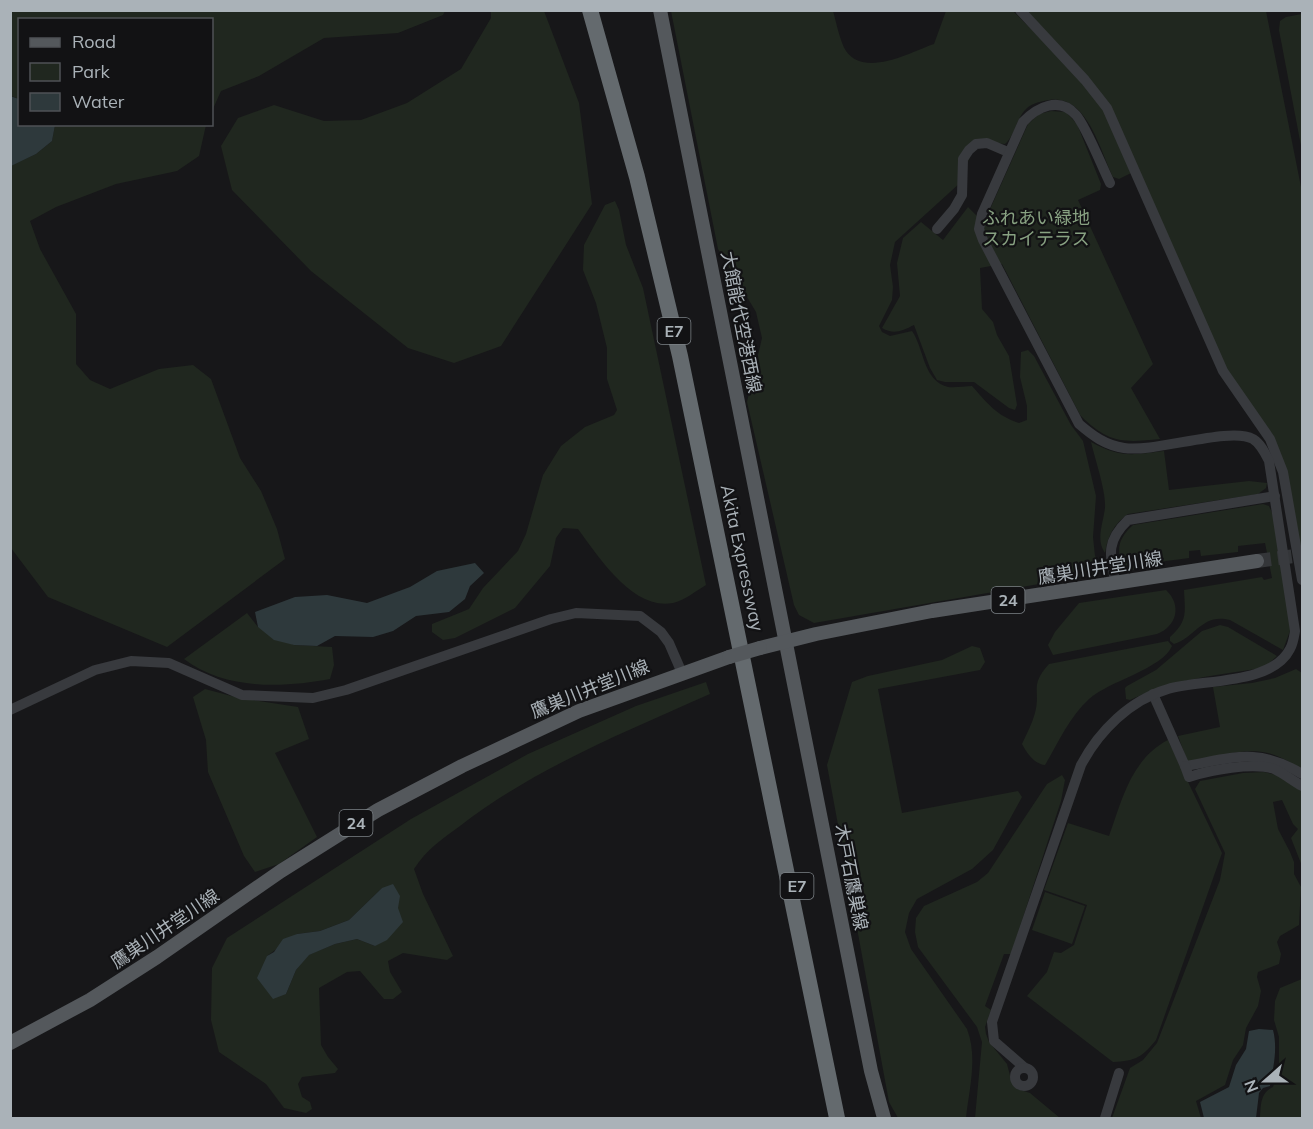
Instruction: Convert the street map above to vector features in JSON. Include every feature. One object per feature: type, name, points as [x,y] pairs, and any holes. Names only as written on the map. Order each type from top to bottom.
[{"type":"highway","points":[[588,10],[614,78]]},
{"type":"highway","points":[[600,10],[614,78]]},
{"type":"highway","name":"Akita Expressway","points":[[614,78],[680,356],[837,1119]]},
{"type":"highway","name":"Akita Expressway","points":[[614,78],[661,237],[690,363],[844,1119]]},
{"type":"main road","name":"大館能代空港西線","points":[[660,10],[785,641]]},
{"type":"main road","name":"鷹巣川井堂川線","points":[[10,1043],[90,1000],[158,957],[298,860],[378,810],[536,730],[579,711],[729,657],[785,641],[932,611],[1257,561]]},
{"type":"main road","name":"木戸石鷹巣線","points":[[785,641],[871,1071],[884,1119]]},
{"type":"street","points":[[1020,10],[1085,80],[1112,117],[1223,371],[1270,439],[1283,472],[1302,580]]},
{"type":"street","points":[[1025,1068],[994,1041],[991,1031],[992,1022],[1081,765],[1101,734],[1115,720],[1153,694],[1168,688],[1263,672],[1275,666],[1290,650],[1295,631],[1269,461],[1262,447],[1242,435],[1127,449],[1098,440],[1079,424],[1038,348],[979,229],[982,213],[1023,122],[1033,111],[1048,105],[1060,106],[1074,113],[1078,118],[1110,183]]},
{"type":"street","points":[[937,229],[962,195],[963,159],[969,150],[976,144],[987,143],[1008,152]]},
{"type":"street","points":[[1116,584],[1111,557],[1112,540],[1128,520],[1275,496]]},
{"type":"street","points":[[10,710],[95,670],[131,661],[169,663],[242,695],[313,698],[346,690],[551,619],[576,613],[640,616],[651,623],[665,638],[682,673]]},
{"type":"street","points":[[10,719],[47,693]]},
{"type":"street","points":[[1153,694],[1189,777],[1258,767],[1274,769],[1302,786]]},
{"type":"street","points":[[1185,766],[1246,757],[1263,757],[1284,763],[1302,774]]},
{"type":"street","points":[[1105,1119],[1119,1073]]},
{"type":"green space","points":[[11,11],[445,11],[443,15],[398,33],[324,38],[259,76],[221,91],[213,109],[213,18],[18,18],[18,99],[11,96]]},
{"type":"green space","points":[[491,11],[544,11],[579,103],[592,204],[501,346],[454,363],[408,348],[311,271],[232,190],[221,146],[238,118],[274,105],[324,121],[361,120],[407,103],[461,69],[491,18]]},
{"type":"green space","points":[[671,11],[833,11],[846,51],[854,59],[876,63],[901,57],[934,44],[946,11],[1013,11],[1067,65],[1105,109],[1131,173],[1119,179],[1113,177],[1097,139],[1083,115],[1062,100],[1043,101],[1027,108],[1020,116],[1012,136],[1005,144],[976,141],[960,183],[895,242],[890,265],[892,300],[879,326],[882,332],[890,336],[912,331],[929,371],[940,384],[948,387],[972,386],[998,413],[1019,423],[1027,420],[1027,406],[1020,377],[1021,352],[1028,350],[1034,356],[1071,425],[1083,441],[1096,496],[1093,537],[1095,556],[1101,565],[1097,574],[814,623],[799,615],[794,605],[747,402],[762,338],[756,312],[718,249]]},
{"type":"green space","points":[[1025,11],[1266,11],[1302,192],[1302,563],[1286,473],[1227,372],[1112,111]]},
{"type":"green space","points":[[1302,14],[1302,151],[1279,30],[1280,21],[1286,17]]},
{"type":"green space","name":"ふれあい緑地 スカイテラス","points":[[1051,111],[1066,112],[1077,124],[1101,184],[1100,190],[1078,200],[1153,364],[1131,388],[1160,439],[1125,441],[1116,439],[1099,431],[1080,415],[1002,264],[980,268],[982,309],[993,322],[997,335],[1009,356],[1017,405],[1015,410],[974,382],[937,380],[930,368],[914,325],[898,331],[882,328],[900,296],[897,263],[903,238],[921,222],[943,240],[968,207],[977,216],[987,216],[1028,124],[1039,114]]},
{"type":"green space","points":[[55,126],[206,126],[199,156],[177,171],[116,184],[56,207],[30,221],[40,249],[76,314],[76,364],[90,380],[110,389],[159,369],[193,365],[211,379],[240,458],[261,491],[277,529],[285,559],[167,647],[48,597],[11,548],[10,166],[36,154],[52,141]]},
{"type":"green space","points":[[615,201],[626,245],[643,288],[706,585],[686,598],[673,603],[658,603],[644,599],[618,579],[578,529],[563,528],[556,538],[550,566],[515,608],[455,638],[443,640],[432,632],[432,624],[469,609],[483,588],[518,551],[526,534],[543,475],[561,446],[585,427],[614,415],[617,410],[607,379],[607,348],[596,303],[583,270],[584,245],[605,205]]},
{"type":"green space","points":[[1091,442],[1110,451],[1126,454],[1164,451],[1169,490],[1249,481],[1267,483],[1266,488],[1258,494],[1128,514],[1112,530],[1105,553],[1100,536],[1105,500]]},
{"type":"green space","points":[[1263,504],[1269,506],[1273,515],[1291,628],[1283,650],[1230,620],[1220,619],[1206,623],[1182,641],[1174,644],[1170,641],[1170,637],[1183,621],[1184,590],[1262,577],[1264,580],[1272,578],[1265,543],[1238,546],[1238,552],[1201,556],[1200,550],[1189,551],[1189,558],[1136,565],[1137,569],[1133,570],[1121,562],[1119,546],[1125,533],[1133,525]]},
{"type":"green space","points":[[1166,590],[1174,602],[1175,615],[1173,621],[1164,630],[1157,634],[1053,655],[1048,645],[1055,632],[1079,603]]},
{"type":"green space","points":[[247,613],[258,627],[294,645],[332,647],[334,665],[330,679],[293,684],[254,684],[217,676],[184,659]]},
{"type":"green space","points":[[1220,625],[1228,627],[1277,656],[1266,666],[1256,669],[1192,680],[1161,688],[1130,700],[1126,699],[1125,688],[1127,686],[1156,670],[1202,631]]},
{"type":"green space","points":[[1168,641],[1172,646],[1158,661],[1098,692],[1082,706],[1045,765],[1034,760],[1022,744],[1037,705],[1037,683],[1049,664]]},
{"type":"green space","points":[[972,646],[980,648],[985,662],[980,670],[878,689],[902,813],[1018,791],[1022,797],[993,850],[972,869],[917,899],[909,913],[905,932],[911,949],[967,1029],[972,1051],[972,1074],[966,1118],[898,1118],[889,1102],[827,765],[852,682],[868,676],[942,660]]},
{"type":"green space","points":[[1296,669],[1302,673],[1302,770],[1277,756],[1248,751],[1188,763],[1178,736],[1220,727],[1213,687],[1252,683],[1275,678]]},
{"type":"green space","points":[[706,682],[710,694],[581,752],[519,786],[489,805],[429,850],[414,869],[423,894],[453,956],[447,960],[403,953],[388,961],[390,972],[402,992],[393,999],[384,999],[360,971],[347,972],[319,988],[321,1045],[338,1069],[335,1073],[302,1077],[298,1084],[302,1097],[310,1102],[312,1109],[306,1113],[284,1108],[266,1084],[219,1052],[211,1020],[212,968],[227,938],[411,819],[528,754],[636,706]],"holes":[[[382,888],[375,946],[357,939],[335,944],[308,955],[296,970],[286,994],[267,956],[297,934],[320,931],[349,920]]]},
{"type":"green space","points":[[205,689],[239,698],[298,707],[309,739],[275,753],[317,837],[279,864],[255,872],[244,856],[208,772],[206,740],[193,697]]},
{"type":"green space","points":[[1168,740],[1222,853],[1156,1040],[1138,1057],[1113,1062],[1027,996],[1047,972],[1054,952],[1061,953],[1074,945],[1087,905],[1044,890],[1068,823],[1109,836],[1136,769],[1155,748]]},
{"type":"green space","points":[[1264,772],[1281,776],[1302,791],[1302,866],[1291,838],[1298,829],[1293,824],[1282,800],[1273,802],[1278,829],[1294,862],[1294,874],[1301,887],[1299,925],[1280,936],[1277,942],[1281,954],[1279,964],[1258,972],[1261,991],[1258,1006],[1246,1028],[1243,1045],[1233,1060],[1225,1085],[1196,1101],[1201,1118],[1112,1118],[1130,1068],[1143,1060],[1157,1043],[1220,880],[1225,853],[1195,789],[1200,781],[1243,773]]},
{"type":"green space","points":[[1062,775],[1065,780],[1061,801],[1011,954],[1004,954],[985,1006],[991,1010],[985,1027],[986,1034],[989,1042],[1007,1064],[1012,1083],[1018,1089],[1030,1093],[1060,1118],[975,1118],[982,1042],[977,1027],[918,947],[915,932],[916,918],[924,906],[977,882],[988,873],[1047,784]]},
{"type":"green space","points":[[1045,892],[1085,906],[1072,944],[1032,930]]},
{"type":"green space","points":[[1302,979],[1302,1118],[1260,1118],[1263,1096],[1273,1087],[1279,1068],[1279,1037],[1274,1020],[1275,1001],[1280,988]]},
{"type":"water","points":[[10,96],[18,99],[18,126],[55,126],[52,141],[36,154],[11,166]]},
{"type":"water","points":[[475,563],[484,573],[470,586],[465,599],[449,612],[416,616],[393,631],[373,637],[335,636],[317,646],[294,645],[274,640],[258,627],[255,612],[295,597],[327,595],[367,603],[410,587],[437,571]]},
{"type":"water","points":[[393,884],[400,896],[398,908],[403,922],[387,940],[375,946],[357,939],[335,944],[309,955],[296,970],[286,994],[273,999],[257,978],[267,956],[274,952],[283,939],[297,934],[320,931],[349,920],[382,888]]},
{"type":"water","points":[[1273,1030],[1275,1051],[1270,1086],[1263,1088],[1259,1093],[1256,1118],[1204,1118],[1200,1102],[1229,1087],[1236,1065],[1246,1049],[1249,1031]]},
{"type":"tunnel","points":[[1257,561],[1302,555]]}]
